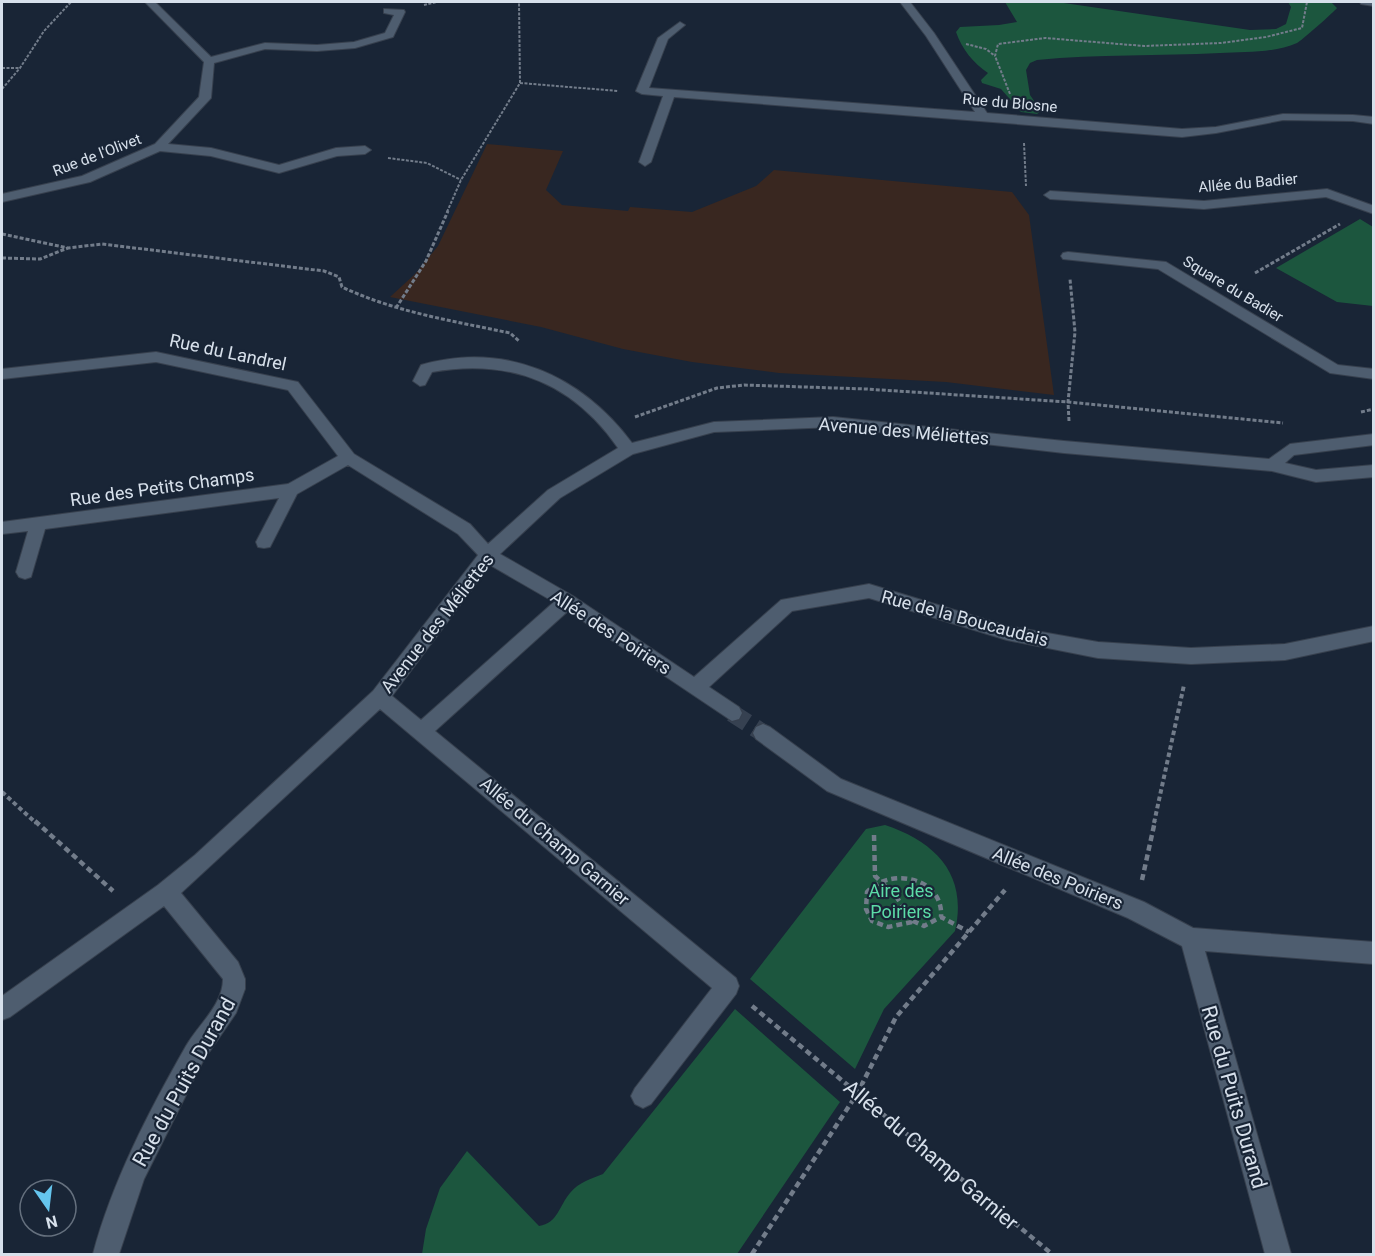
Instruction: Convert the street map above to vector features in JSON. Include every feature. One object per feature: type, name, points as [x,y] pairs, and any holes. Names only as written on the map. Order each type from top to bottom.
[{"type":"street","points":[[150,2],[209,61],[264,46],[317,48],[355,45],[389,34],[400,12],[388,11]]},
{"type":"street","points":[[905,2],[983,116]]},
{"type":"street","points":[[1365,2],[1374,3]]},
{"type":"street","points":[[642,92],[663,38],[680,26]]},
{"type":"street","name":"Rue de l'Olivet","points":[[2,198],[57,188],[86,179],[159,147],[205,98],[209,61]]},
{"type":"street","name":"Rue du Blosne","points":[[642,92],[983,116],[1182,133],[1216,130],[1283,117],[1353,118],[1374,121]]},
{"type":"street","points":[[645,162],[670,93]]},
{"type":"street","points":[[159,147],[211,152],[279,169],[336,152],[365,150]]},
{"type":"street","name":"Allée du Badier","points":[[1050,195],[1204,205],[1327,193],[1374,210]]},
{"type":"street","name":"Square du Badier","points":[[1068,256],[1161,265],[1335,370],[1374,374]]},
{"type":"street","name":"Rue du Landrel","points":[[2,374],[156,357],[293,386],[348,458],[465,529],[488,555]]},
{"type":"street","points":[[420,381],[426,368],[455,362],[493,362],[522,367],[568,388],[605,419],[628,450]]},
{"type":"street","name":"Avenue des Méliettes","points":[[2,1009],[166,892],[380,697],[488,555],[554,494],[628,450],[714,427],[833,422],[1064,447],[1272,465],[1316,476],[1374,471]]},
{"type":"street","points":[[1272,465],[1290,450],[1373,440]]},
{"type":"street","name":"Rue des Petits Champs","points":[[2,528],[291,490],[348,458]]},
{"type":"street","points":[[264,542],[291,490]]},
{"type":"street","points":[[25,572],[38,523]]},
{"type":"street","name":"Allée des Poiriers","points":[[488,555],[567,601],[732,713]]},
{"type":"street","name":"Rue de la Boucaudais","points":[[695,688],[787,605],[869,591],[1007,633],[1098,650],[1191,656],[1285,652],[1374,633]]},
{"type":"street","points":[[423,730],[567,601]]},
{"type":"street","name":"Allée du Champ Garnier","points":[[380,697],[423,730],[728,986]]},
{"type":"street","name":"Allée des Poiriers","points":[[763,733],[834,785],[1136,910],[1191,939],[1374,953]]},
{"type":"street","name":"Rue du Puits Durand","points":[[106,1254],[138,1165],[195,1053],[228,1005],[234,989],[234,979],[230,970],[166,892]]},
{"type":"street","name":"Rue du Puits Durand","points":[[1191,939],[1278,1254]]},
{"type":"street","points":[[643,1096],[728,986]]},
{"type":"path","points":[[2,89],[20,68],[44,31],[71,2]]},
{"type":"path","points":[[396,309],[426,261],[461,180],[520,83],[519,2]]},
{"type":"path","points":[[1020,119],[994,56],[998,44],[1046,38],[1144,46],[1243,40],[1302,28],[1306,2]]},
{"type":"path","points":[[2,68],[20,68]]},
{"type":"path","points":[[520,83],[642,92]]},
{"type":"path","points":[[365,150],[391,159],[427,163],[461,180]]},
{"type":"path","points":[[1255,273],[1344,222]]},
{"type":"path","points":[[2,234],[68,248]]},
{"type":"path","points":[[2,258],[40,259],[68,248],[102,244],[324,271],[339,277],[342,287],[396,309],[510,333],[525,347],[522,367]]},
{"type":"path","points":[[1136,910],[1191,656]]},
{"type":"path","points":[[2,792],[111,888],[131,918]]},
{"type":"path","points":[[864,798],[877,848],[874,874],[880,882],[894,892],[912,922],[926,926],[933,924],[941,917]]},
{"type":"path","points":[[752,1254],[857,1094],[896,1017],[1026,866]]},
{"type":"path","points":[[912,922],[888,927],[872,921],[866,909],[865,900],[870,888],[880,882],[905,877],[913,878],[924,886],[940,904],[941,917]]},
{"type":"path","points":[[941,917],[969,932]]},
{"type":"path","name":"Allée du Champ Garnier","points":[[728,986],[1052,1254]]},
{"type":"shaded area","points":[[487,144],[563,151],[546,190],[562,205],[628,211],[630,207],[692,212],[756,186],[774,170],[1012,192],[1029,215],[1054,395],[946,382],[779,373],[692,362],[623,349],[541,327],[390,297],[415,274],[438,246]]},
{"type":"green space","points":[[1005,2],[1057,2],[1250,30],[1276,29],[1286,24],[1291,7],[1288,2],[1331,2],[1337,8],[1297,43],[1279,49],[1037,60],[1030,63],[1026,70],[1030,95],[1041,111],[1037,114],[1021,112],[1001,89],[982,83],[981,80],[988,73],[969,55],[956,32],[960,27],[1017,22]]},
{"type":"green space","points":[[1360,219],[1373,227],[1373,306],[1337,302],[1276,268]]},
{"type":"green space","name":"Aire des Poiriers","points":[[885,825],[919,841],[944,863],[957,893],[958,911],[955,931],[884,1009],[855,1069],[750,979],[866,829]]},
{"type":"green space","points":[[735,1009],[840,1102],[737,1254],[422,1254],[426,1229],[440,1188],[467,1151],[539,1226],[545,1224],[554,1218],[566,1198],[577,1186],[603,1174]]},
{"type":"tunnel","points":[[732,713],[763,733]]}]
